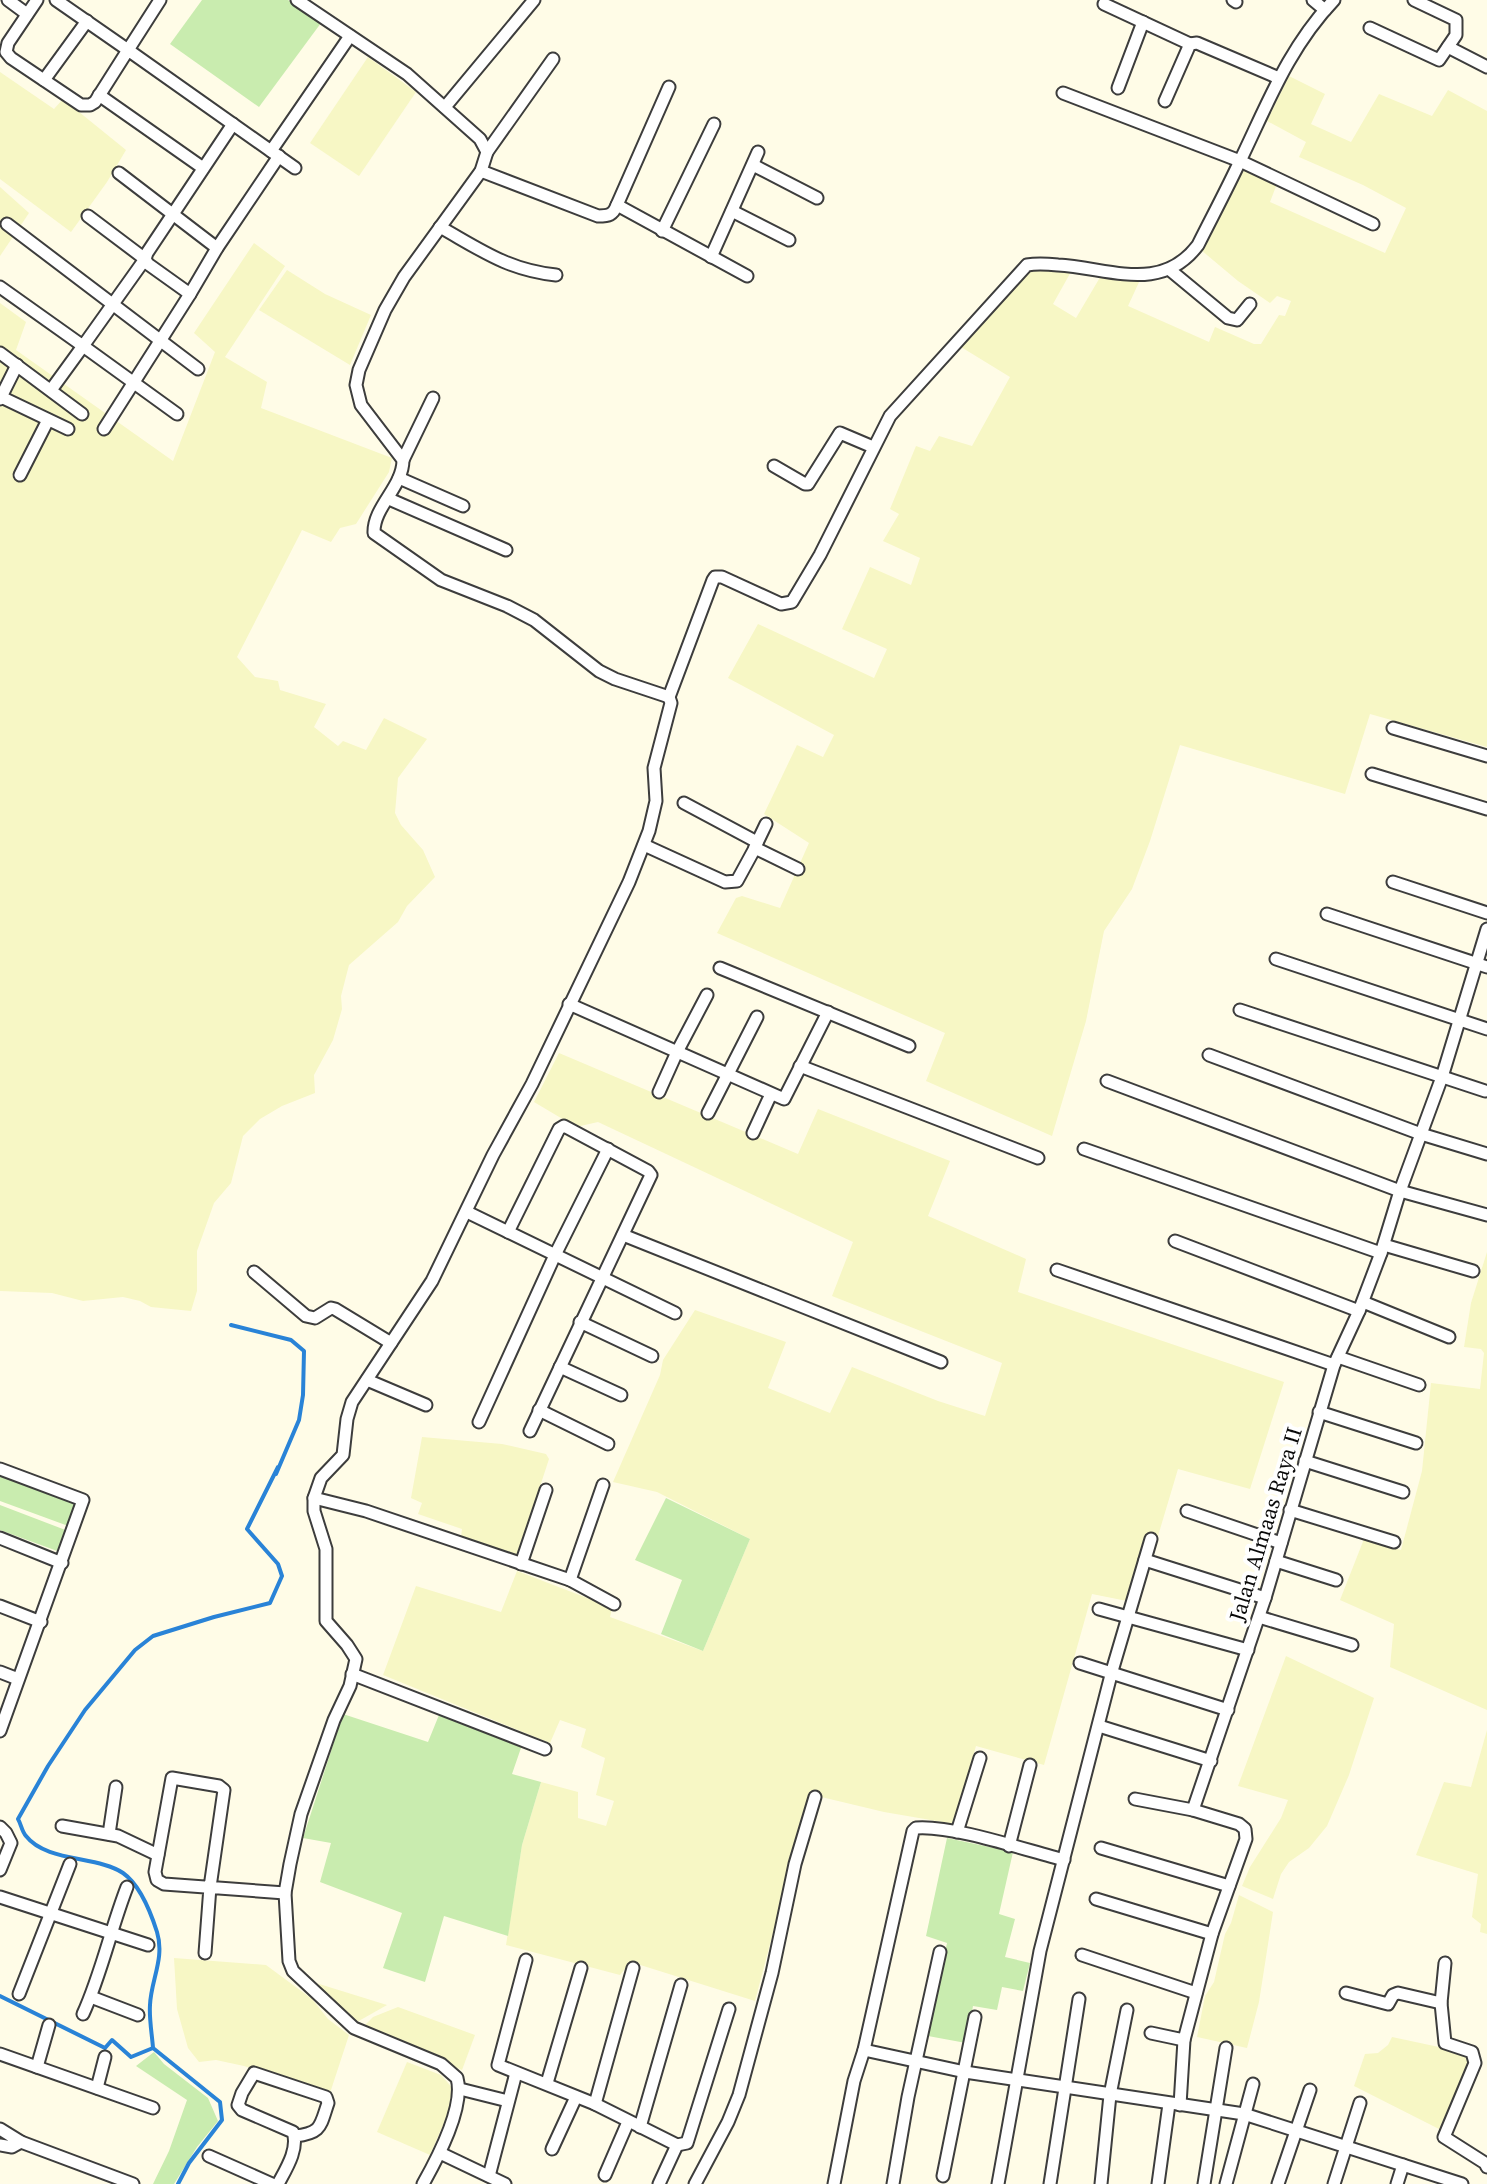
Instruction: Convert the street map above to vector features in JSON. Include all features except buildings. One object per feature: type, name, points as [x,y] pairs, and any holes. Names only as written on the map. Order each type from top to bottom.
[{"type":"street","points":[[8,0],[27,14]]},
{"type":"street","points":[[37,0],[3,45],[11,58],[81,105],[90,105],[99,95],[160,0]]},
{"type":"street","points":[[56,0],[295,168]]},
{"type":"street","points":[[297,0],[407,74],[483,143],[487,152]]},
{"type":"street","points":[[445,107],[534,0]]},
{"type":"street","points":[[1313,0],[1325,10]]},
{"type":"street","points":[[423,2184],[440,2153],[460,2089],[457,2078],[441,2064],[354,2028],[293,1971],[289,1961],[285,1893],[301,1814],[356,1659],[326,1621],[326,1549],[314,1511],[314,1498],[321,1478],[343,1455],[352,1402],[432,1281],[493,1155],[532,1084],[629,882],[644,845],[656,801],[654,768],[671,703],[669,697],[715,577],[722,577],[781,604],[792,602],[820,555],[882,428],[902,399],[1027,265],[1064,265],[1151,275],[1170,270],[1189,257],[1198,245],[1279,78],[1306,32],[1334,0]]},
{"type":"street","points":[[1370,28],[1439,60],[1456,35],[1456,20],[1437,5],[1414,0]]},
{"type":"street","points":[[1104,4],[1190,44],[1197,43],[1279,78]]},
{"type":"street","points":[[44,80],[87,21]]},
{"type":"street","points":[[1118,88],[1143,22]]},
{"type":"street","points":[[104,429],[350,36]]},
{"type":"street","points":[[1165,101],[1190,44]]},
{"type":"street","points":[[1448,47],[1487,67]]},
{"type":"street","points":[[403,460],[361,405],[356,385],[359,370],[385,310],[404,277],[481,171],[487,152],[553,59]]},
{"type":"street","points":[[481,171],[598,216],[614,213],[669,87]]},
{"type":"street","points":[[1063,93],[1240,161],[1373,224]]},
{"type":"street","points":[[99,95],[203,168]]},
{"type":"street","points":[[51,390],[145,259],[172,213],[233,124]]},
{"type":"street","points":[[662,231],[714,124]]},
{"type":"street","points":[[711,257],[758,152]]},
{"type":"street","points":[[753,165],[817,198]]},
{"type":"street","points":[[119,173],[217,248]]},
{"type":"street","points":[[617,205],[747,276]]},
{"type":"street","points":[[732,211],[789,240]]},
{"type":"street","points":[[88,216],[190,294]]},
{"type":"street","points":[[7,224],[198,369]]},
{"type":"street","points":[[440,227],[509,265],[528,272],[556,275]]},
{"type":"street","points":[[1170,270],[1228,318],[1237,320],[1250,304]]},
{"type":"street","points":[[0,287],[177,414]]},
{"type":"street","points":[[0,353],[82,414]]},
{"type":"street","points":[[17,365],[0,398],[68,429]]},
{"type":"street","points":[[433,398],[403,460],[399,478],[375,522],[374,533],[426,572],[522,613],[607,675],[669,697]]},
{"type":"street","points":[[20,475],[48,420]]},
{"type":"street","points":[[774,466],[808,484],[840,433],[873,447]]},
{"type":"street","points":[[399,478],[463,506]]},
{"type":"street","points":[[389,499],[506,550]]},
{"type":"street","points":[[1393,728],[1487,756]]},
{"type":"street","points":[[1372,774],[1487,809]]},
{"type":"street","points":[[684,803],[798,869]]},
{"type":"street","points":[[644,845],[731,883],[737,881],[766,824]]},
{"type":"street","points":[[1393,882],[1487,913]]},
{"type":"street","points":[[1327,914],[1482,965]]},
{"type":"street","name":"Jalan Almaas Raya II","points":[[1193,1810],[1259,1617],[1336,1361],[1383,1249],[1400,1191],[1442,1077],[1458,1020],[1482,965],[1487,929]]},
{"type":"street","points":[[1276,959],[1487,1029]]},
{"type":"street","points":[[720,968],[909,1046]]},
{"type":"street","points":[[659,1092],[707,995]]},
{"type":"street","points":[[569,1004],[784,1099],[828,1012]]},
{"type":"street","points":[[1240,1010],[1485,1091]]},
{"type":"street","points":[[708,1113],[757,1017]]},
{"type":"street","points":[[1209,1055],[1421,1134],[1487,1154]]},
{"type":"street","points":[[800,1066],[1038,1158]]},
{"type":"street","points":[[1107,1081],[1400,1191],[1487,1215]]},
{"type":"street","points":[[753,1133],[771,1094]]},
{"type":"street","points":[[508,1232],[559,1129],[564,1126],[651,1175],[530,1431]]},
{"type":"street","points":[[479,1422],[555,1255],[608,1149]]},
{"type":"street","points":[[1084,1149],[1383,1249],[1473,1271]]},
{"type":"street","points":[[467,1212],[675,1313]]},
{"type":"street","points":[[623,1235],[941,1362]]},
{"type":"street","points":[[1175,1241],[1449,1337]]},
{"type":"street","points":[[1057,1270],[1419,1385]]},
{"type":"street","points":[[254,1272],[306,1316],[315,1318],[331,1308],[335,1309],[391,1343]]},
{"type":"street","points":[[580,1322],[652,1356]]},
{"type":"street","points":[[560,1367],[621,1395]]},
{"type":"street","points":[[367,1380],[426,1405]]},
{"type":"street","points":[[539,1410],[608,1444]]},
{"type":"street","points":[[1319,1412],[1416,1443]]},
{"type":"street","points":[[1305,1461],[1403,1492]]},
{"type":"street","points":[[0,1469],[83,1500],[0,1731]]},
{"type":"street","points":[[570,1580],[603,1485]]},
{"type":"street","points":[[521,1564],[546,1490]]},
{"type":"street","points":[[314,1498],[366,1511],[570,1580],[614,1604]]},
{"type":"street","points":[[1290,1510],[1394,1542]]},
{"type":"street","points":[[1187,1511],[1281,1543]]},
{"type":"street","points":[[0,1538],[62,1563]]},
{"type":"street","points":[[998,2184],[1040,1951],[1112,1671],[1151,1539]]},
{"type":"street","points":[[1145,1560],[1265,1598]]},
{"type":"street","points":[[1276,1561],[1336,1580]]},
{"type":"street","points":[[0,1606],[41,1622]]},
{"type":"street","points":[[1099,1609],[1248,1650]]},
{"type":"street","points":[[1259,1617],[1352,1645]]},
{"type":"street","points":[[1080,1663],[1228,1710]]},
{"type":"street","points":[[0,1672],[18,1679]]},
{"type":"street","points":[[352,1674],[545,1749]]},
{"type":"street","points":[[1099,1726],[1211,1761]]},
{"type":"street","points":[[957,1832],[980,1758]]},
{"type":"street","points":[[1009,1846],[1030,1765]]},
{"type":"street","points":[[205,1953],[210,1887],[222,1788],[172,1778],[158,1855],[157,1880],[164,1884],[210,1887],[285,1893]]},
{"type":"street","points":[[109,1834],[116,1787]]},
{"type":"street","points":[[695,2184],[739,2095],[772,1973],[795,1864],[815,1797]]},
{"type":"street","points":[[1135,1799],[1193,1810],[1239,1824],[1245,1829],[1246,1839],[1212,1934],[1184,2040],[1175,2104],[1158,2184]]},
{"type":"street","points":[[62,1826],[109,1834],[158,1855]]},
{"type":"street","points":[[0,1827],[11,1843],[0,1870]]},
{"type":"street","points":[[834,2184],[854,2081],[864,2050],[913,1831],[922,1827],[957,1832],[1064,1860]]},
{"type":"street","points":[[1101,1848],[1229,1886]]},
{"type":"street","points":[[19,1994],[70,1864]]},
{"type":"street","points":[[83,2014],[127,1887]]},
{"type":"street","points":[[0,1897],[148,1945]]},
{"type":"street","points":[[1096,1899],[1212,1934]]},
{"type":"street","points":[[893,2184],[915,2062],[940,1952]]},
{"type":"street","points":[[1082,1955],[1196,1993]]},
{"type":"street","points":[[526,1960],[498,2065],[595,2104],[677,2145],[687,2143],[729,2009]]},
{"type":"street","points":[[1445,1963],[1441,2003],[1445,2043],[1472,2052],[1475,2063],[1444,2137],[1487,2167]]},
{"type":"street","points":[[547,2083],[581,1968]]},
{"type":"street","points":[[595,2104],[633,1968]]},
{"type":"street","points":[[605,2175],[634,2124],[681,1985]]},
{"type":"street","points":[[1346,1993],[1388,2004],[1395,1993],[1441,2003]]},
{"type":"street","points":[[91,1997],[138,2015]]},
{"type":"street","points":[[1050,2184],[1079,1999]]},
{"type":"street","points":[[1101,2184],[1110,2095],[1127,2010]]},
{"type":"street","points":[[943,2176],[975,2017]]},
{"type":"street","points":[[37,2067],[49,2025]]},
{"type":"street","points":[[1151,2033],[1184,2040]]},
{"type":"street","points":[[1204,2184],[1226,2048]]},
{"type":"street","points":[[864,2050],[965,2072],[1244,2114],[1462,2184]]},
{"type":"street","points":[[0,2054],[153,2108]]},
{"type":"street","points":[[97,2088],[105,2057]]},
{"type":"street","points":[[278,2184],[291,2156],[295,2136],[293,2132],[242,2110],[238,2105],[254,2073],[326,2097],[328,2103],[318,2130],[295,2136]]},
{"type":"street","points":[[489,2176],[516,2073]]},
{"type":"street","points":[[1226,2184],[1253,2084]]},
{"type":"street","points":[[460,2089],[508,2101]]},
{"type":"street","points":[[1278,2184],[1310,2090]]},
{"type":"street","points":[[552,2149],[576,2097]]},
{"type":"street","points":[[1334,2184],[1360,2103]]},
{"type":"street","points":[[0,2129],[21,2142],[133,2184]]},
{"type":"street","points":[[0,2145],[12,2147],[21,2142]]},
{"type":"street","points":[[659,2184],[677,2145]]},
{"type":"street","points":[[440,2153],[505,2184]]},
{"type":"street","points":[[209,2156],[272,2184]]},
{"type":"street","points":[[1397,2184],[1403,2165]]},
{"type":"green space","points":[[202,0],[288,0],[321,23],[259,107],[170,44]]},
{"type":"green space","points":[[368,57],[416,92],[359,176],[310,143]]},
{"type":"green space","points":[[0,72],[54,109],[63,99],[126,150],[71,232],[0,179]]},
{"type":"green space","points":[[1289,76],[1325,94],[1311,124],[1351,142],[1379,94],[1432,116],[1448,90],[1487,111],[1487,747],[1370,714],[1345,794],[1180,745],[1132,889],[1104,931],[1086,1021],[1052,1136],[926,1081],[945,1033],[717,933],[736,898],[742,896],[780,908],[809,843],[764,814],[797,745],[823,757],[834,735],[728,678],[758,624],[874,678],[887,649],[842,629],[870,567],[911,585],[920,558],[883,541],[899,514],[890,509],[916,446],[930,451],[939,436],[972,446],[1010,377],[961,347],[1029,271],[1072,270],[1053,304],[1076,318],[1102,274],[1140,280],[1128,306],[1209,342],[1215,327],[1254,344],[1261,344],[1279,315],[1285,316],[1291,301],[1277,296],[1270,303],[1201,250],[1244,166],[1278,181],[1270,202],[1385,253],[1406,208],[1299,157],[1306,142],[1267,121]]},
{"type":"green space","points":[[0,187],[29,213],[0,256]]},
{"type":"green space","points":[[254,243],[285,266],[225,357],[267,382],[261,408],[392,458],[389,472],[356,524],[340,528],[331,542],[302,530],[237,657],[255,677],[278,681],[280,690],[326,704],[314,727],[338,746],[343,741],[366,750],[384,718],[427,739],[398,778],[395,813],[401,825],[423,850],[435,877],[407,906],[398,922],[349,965],[333,1040],[314,1075],[315,1093],[260,1119],[243,1136],[231,1183],[214,1203],[197,1251],[197,1291],[191,1311],[151,1307],[123,1297],[83,1301],[52,1293],[0,1291],[0,303],[26,322],[16,350],[173,461],[215,352],[194,333]]},
{"type":"green space","points":[[287,270],[325,294],[371,315],[350,365],[259,310]]},
{"type":"green space","points":[[559,1053],[798,1154],[818,1109],[950,1161],[928,1216],[1026,1259],[1018,1292],[1284,1382],[1250,1489],[1178,1469],[1158,1536],[1151,1534],[1127,1601],[1092,1594],[1044,1765],[976,1746],[954,1824],[813,1795],[794,1853],[755,2001],[634,1963],[620,1975],[506,1945],[522,1845],[541,1782],[578,1792],[578,1818],[606,1826],[614,1801],[596,1795],[605,1758],[581,1747],[586,1729],[560,1720],[550,1743],[383,1675],[416,1586],[501,1612],[517,1571],[608,1606],[612,1609],[610,1617],[703,1651],[750,1539],[657,1492],[613,1482],[660,1375],[663,1360],[695,1310],[786,1342],[768,1388],[830,1413],[852,1367],[985,1416],[1002,1363],[832,1296],[853,1242],[598,1122],[576,1127],[534,1102]]},
{"type":"green space","points":[[1487,1252],[1487,1710],[1390,1667],[1394,1624],[1340,1600],[1364,1539],[1401,1550],[1422,1471],[1431,1383],[1480,1389],[1484,1353],[1481,1349],[1464,1347],[1471,1303]]},
{"type":"green space","points":[[422,1437],[502,1444],[546,1454],[549,1459],[517,1557],[461,1537],[462,1529],[418,1514],[422,1503],[411,1498]]},
{"type":"green space","points":[[0,1476],[79,1505],[71,1527],[0,1501]]},
{"type":"green space","points":[[666,1498],[750,1539],[703,1651],[661,1634],[682,1580],[635,1560]]},
{"type":"green space","points":[[0,1505],[68,1531],[60,1552],[0,1530]]},
{"type":"green space","points":[[1286,1656],[1374,1698],[1349,1775],[1327,1826],[1309,1848],[1289,1862],[1281,1874],[1273,1899],[1242,1886],[1288,1800],[1238,1786]]},
{"type":"green space","points":[[343,1714],[428,1742],[439,1715],[522,1745],[512,1774],[541,1782],[522,1845],[508,1936],[444,1916],[425,1982],[383,1968],[402,1913],[320,1882],[331,1843],[303,1838]]},
{"type":"green space","points":[[1487,1730],[1487,1934],[1480,1932],[1481,1924],[1472,1917],[1478,1874],[1416,1855],[1444,1782],[1471,1787]]},
{"type":"green space","points":[[947,1838],[1013,1852],[999,1914],[1015,1919],[1005,1957],[1030,1963],[1023,1991],[1002,1987],[997,2010],[973,2006],[966,2043],[928,2036],[947,1943],[926,1936]]},
{"type":"green space","points":[[1239,1895],[1273,1912],[1259,2002],[1247,2048],[1197,2037],[1205,1996],[1214,1982],[1225,1934]]},
{"type":"green space","points":[[174,1958],[266,1965],[312,1999],[328,2019],[349,2035],[330,2093],[244,2066],[216,2060],[199,2062],[188,2048],[177,2009]]},
{"type":"green space","points":[[316,1983],[387,2005],[357,2022],[340,2011]]},
{"type":"green space","points":[[398,2007],[475,2035],[462,2070],[363,2027],[373,2017]]},
{"type":"green space","points":[[1392,2037],[1467,2053],[1467,2068],[1439,2129],[1354,2086],[1365,2054],[1378,2053]]},
{"type":"green space","points":[[154,2052],[164,2064],[208,2098],[218,2121],[174,2184],[153,2184],[169,2151],[187,2100],[136,2066]]},
{"type":"green space","points":[[407,2062],[441,2075],[455,2091],[430,2155],[377,2132]]},
{"type":"waterway","points":[[178,2184],[189,2163],[222,2120],[220,2102],[153,2048],[150,2005],[159,1960],[159,1942],[148,1908],[140,1892],[123,1873],[46,1850],[26,1836],[18,1819],[85,1710],[135,1650],[153,1636],[270,1603],[282,1576],[278,1564],[247,1529],[278,1467],[276,1474],[299,1420],[304,1351],[291,1340],[231,1325]]},
{"type":"waterway","points":[[0,1996],[105,2048],[112,2040],[131,2057],[153,2048]]}]
